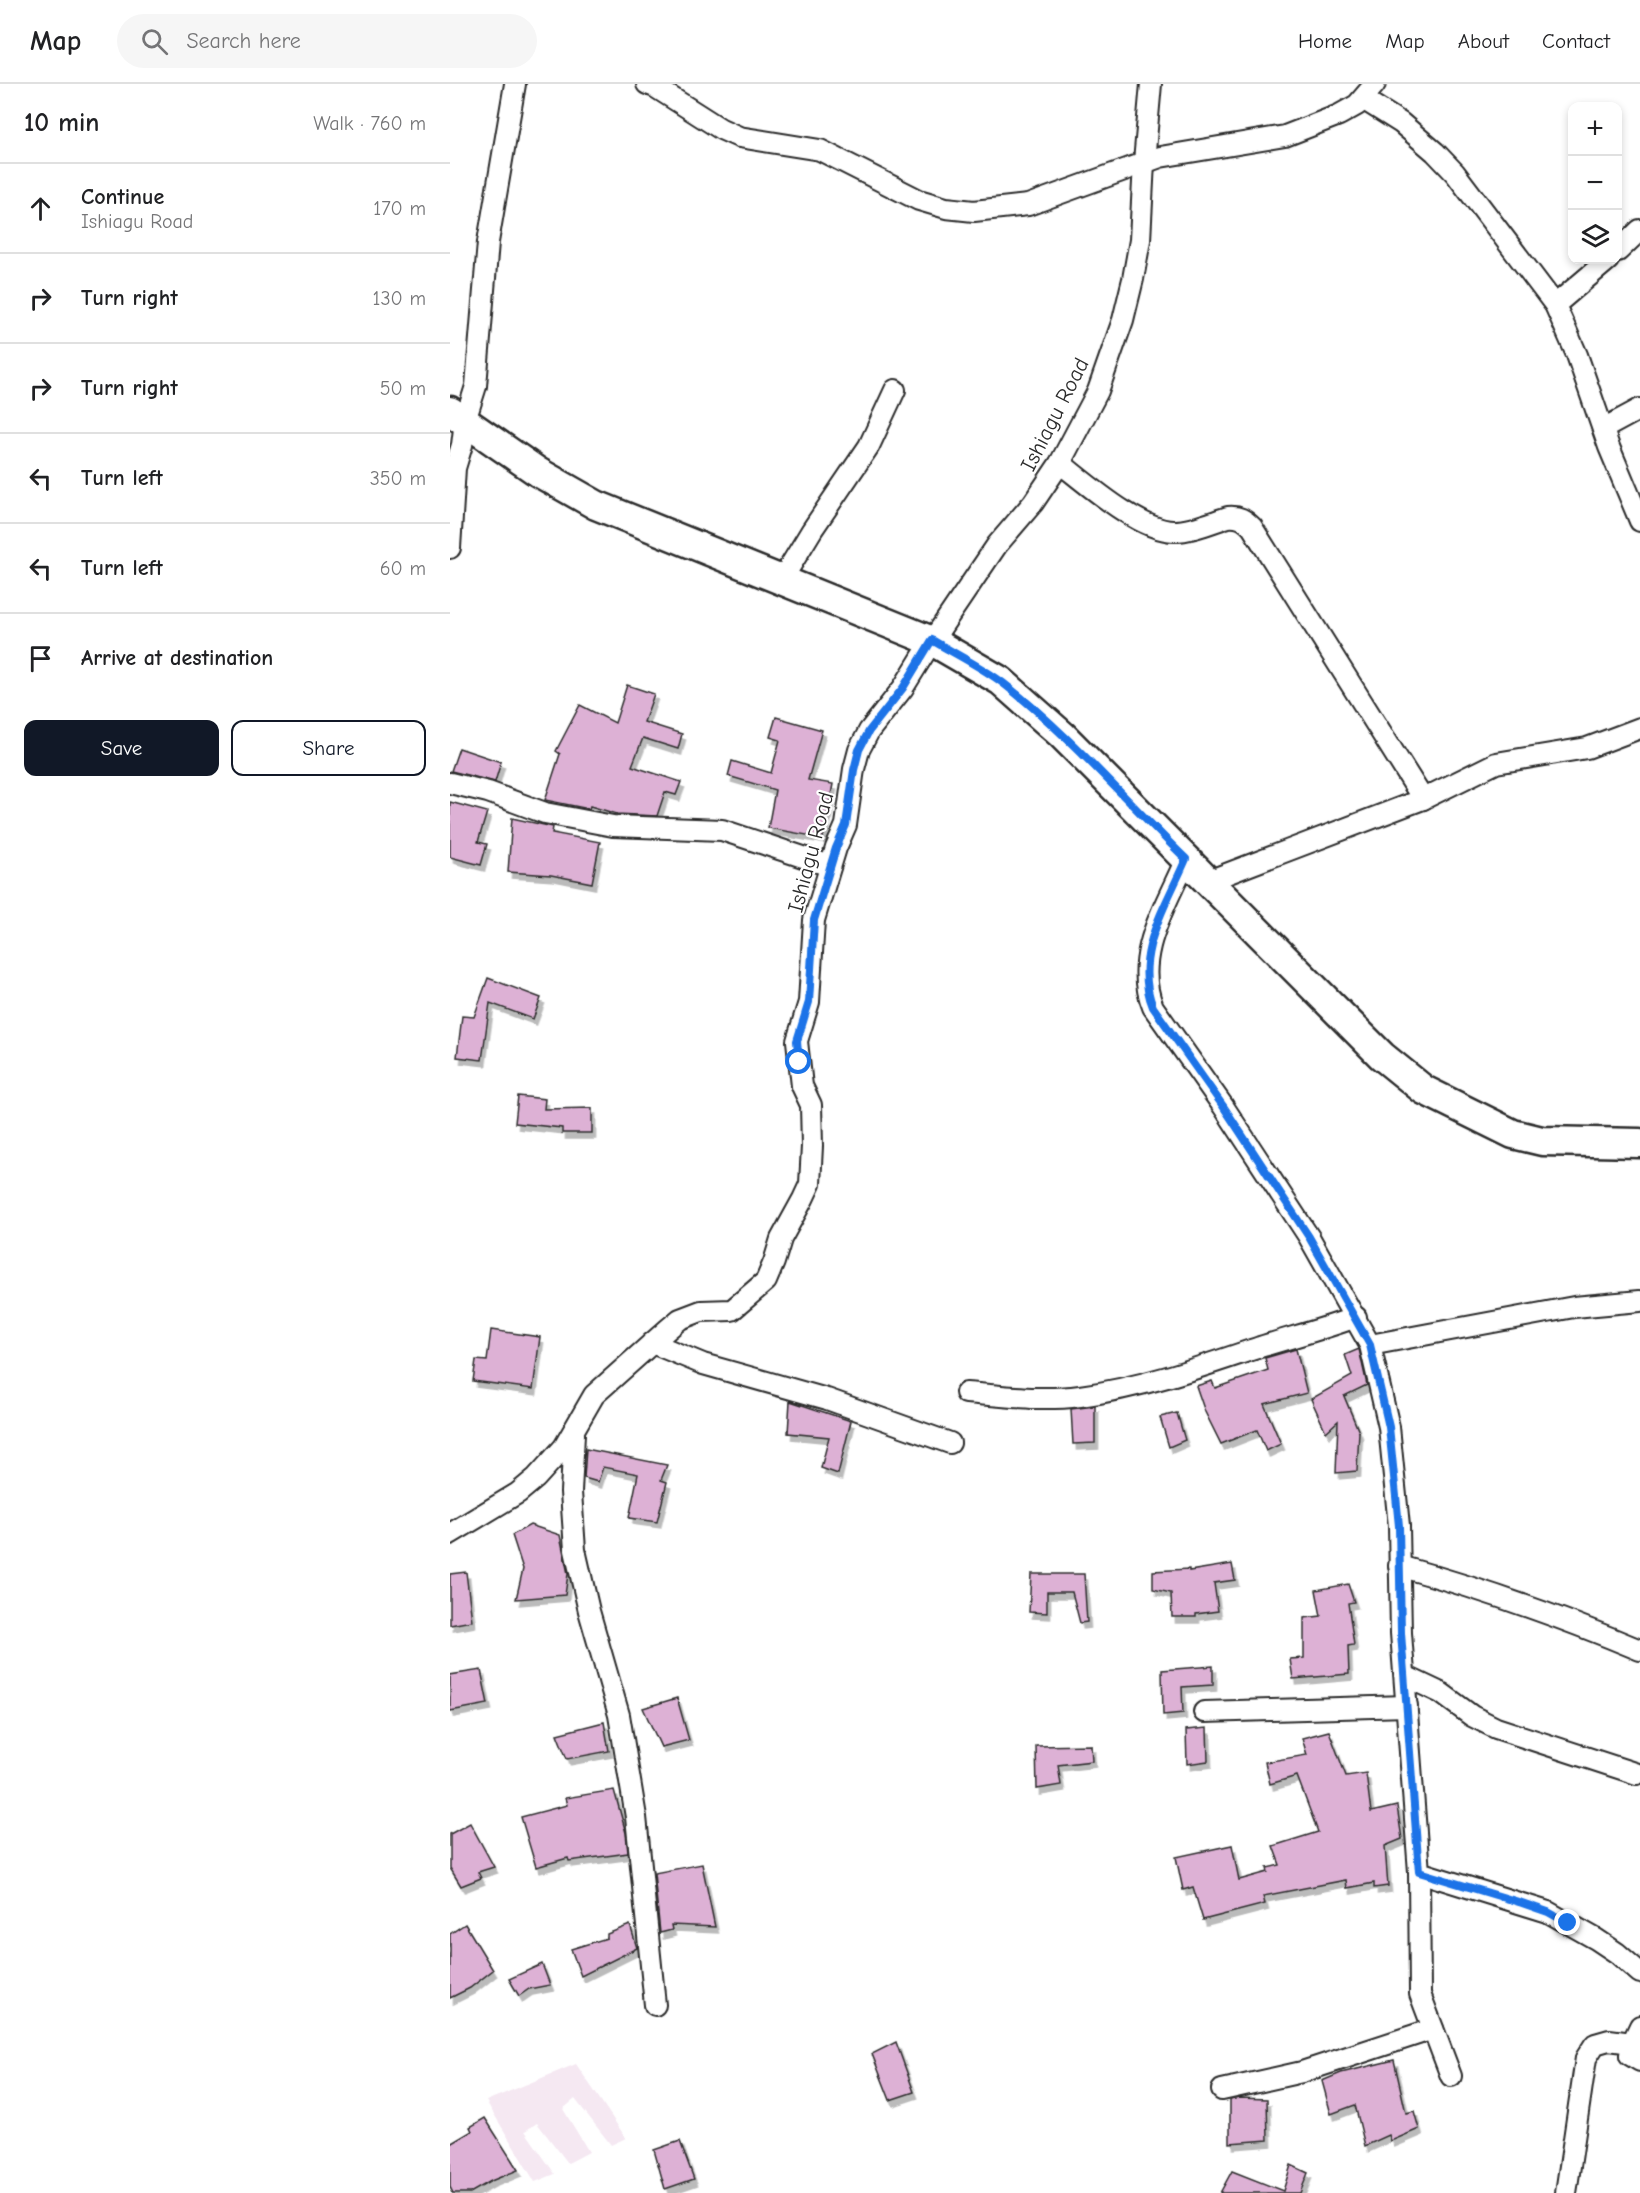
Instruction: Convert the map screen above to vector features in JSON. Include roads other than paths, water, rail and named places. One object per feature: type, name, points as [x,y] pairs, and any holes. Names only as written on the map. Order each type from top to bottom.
[{"type":"main road","points":[[457,416],[538,472],[596,505],[932,640],[1001,681],[1031,706],[1105,777],[1382,1056],[1424,1090],[1513,1134],[1542,1141],[1640,1143]]},
{"type":"street","points":[[450,548],[455,468],[462,445],[457,416],[476,386],[488,242],[515,84]]},
{"type":"street","name":"Ishiagu Road","points":[[450,1534],[518,1493],[536,1478],[564,1448],[594,1395],[680,1319],[701,1311],[732,1310],[766,1281],[781,1239],[810,1184],[811,1106],[802,1086],[797,1041],[809,1002],[814,920],[830,866],[846,825],[859,750],[869,731],[903,688],[932,640],[997,545],[1033,503],[1060,464],[1098,391],[1123,320],[1140,240],[1151,84]]},
{"type":"street","points":[[653,85],[721,129],[739,137],[820,150],[877,177],[903,194],[930,204],[974,211],[1028,205],[1144,162],[1174,154],[1285,136],[1339,115],[1357,105],[1369,91],[1455,173],[1555,305],[1577,355],[1603,429],[1640,521]]},
{"type":"street","points":[[1622,246],[1640,230]]},
{"type":"street","points":[[1555,305],[1603,264]]},
{"type":"street","points":[[781,581],[812,530],[869,446],[895,390]]},
{"type":"street","points":[[1603,429],[1640,409]]},
{"type":"street","points":[[1060,464],[1125,512],[1159,527],[1174,531],[1228,517],[1237,516],[1245,519],[1252,526],[1423,799]]},
{"type":"street","points":[[1208,881],[1423,799],[1496,763],[1587,748],[1640,728]]},
{"type":"street","points":[[450,783],[488,792],[546,813],[613,826],[722,830],[830,866]]},
{"type":"street","points":[[1186,859],[1151,937],[1145,976],[1147,992],[1153,1007],[1223,1106],[1309,1237],[1356,1317],[1370,1345],[1389,1427],[1399,1526],[1401,1633],[1419,1872],[1420,1994],[1451,2076]]},
{"type":"street","points":[[1370,1345],[1574,1307],[1640,1301]]},
{"type":"street","points":[[966,1393],[1018,1398],[1050,1398],[1109,1391],[1180,1373],[1356,1317]]},
{"type":"street","points":[[652,1343],[703,1364],[827,1399],[950,1443]]},
{"type":"street","points":[[575,1428],[571,1492],[575,1550],[589,1611],[619,1715],[636,1817],[655,2005]]},
{"type":"street","points":[[1400,1566],[1494,1594],[1640,1650]]},
{"type":"street","points":[[1405,1676],[1441,1693],[1472,1716],[1496,1728],[1636,1774]]},
{"type":"street","points":[[1204,1712],[1407,1706]]},
{"type":"street","points":[[1419,1872],[1548,1912],[1596,1939],[1640,1973]]},
{"type":"street","points":[[1222,2090],[1302,2072],[1433,2029]]},
{"type":"street","points":[[1566,2193],[1587,2058],[1594,2044],[1636,2035],[1630,2055],[1640,2061]]}]
